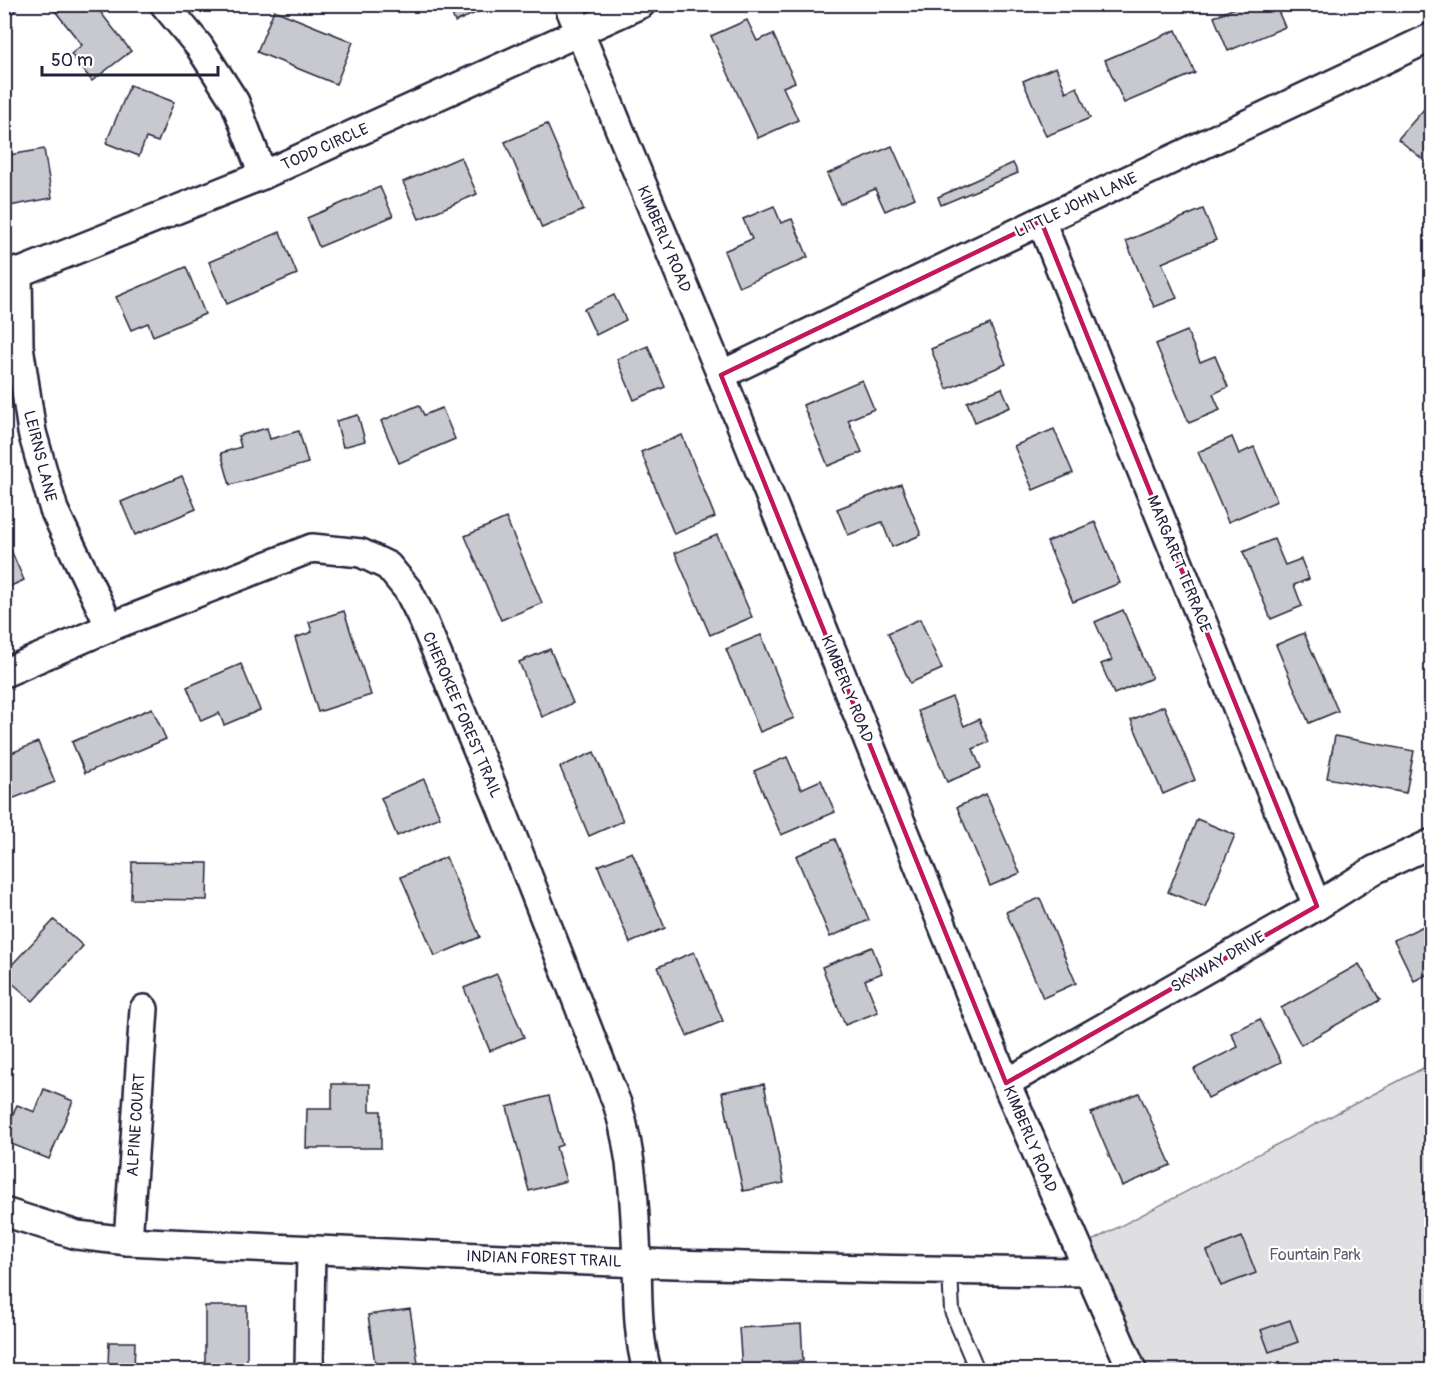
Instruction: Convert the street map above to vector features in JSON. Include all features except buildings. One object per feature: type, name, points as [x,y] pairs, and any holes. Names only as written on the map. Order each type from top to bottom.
[{"type":"street","points":[[164,4],[199,46],[235,102],[263,175]]},
{"type":"street","name":"KIMBERLY ROAD","points":[[568,4],[721,375],[1006,1083],[1132,1371]]},
{"type":"street","name":"TODD CIRCLE","points":[[11,271],[263,175],[641,4]]},
{"type":"street","name":"LITTLE JOHN LANE","points":[[721,375],[1431,37]]},
{"type":"street","name":"MARGARET TERRACE","points":[[1041,221],[1317,906]]},
{"type":"street","name":"LEIRNS LANE","points":[[11,271],[32,432],[54,510],[110,627]]},
{"type":"street","name":"CHEROKEE FOREST TRAIL","points":[[4,673],[110,627],[312,548],[361,553],[388,566],[408,590],[423,620],[501,807],[618,1106],[626,1133],[634,1200],[637,1316],[647,1371]]},
{"type":"street","name":"SKYWAY DRIVE","points":[[1006,1083],[1317,906],[1374,870],[1431,843]]},
{"type":"street","name":"ALPINE COURT","points":[[128,1241],[144,1009]]},
{"type":"street","name":"INDIAN FOREST TRAIL","points":[[4,1212],[77,1234],[128,1241],[637,1263],[1088,1272]]},
{"type":"street","points":[[309,1371],[310,1250]]},
{"type":"lane","points":[[950,1271],[952,1311],[977,1371]]},
{"type":"highlighted area","points":[[1041,221],[1317,906],[1006,1083],[721,375]]},
{"type":"green space","name":"Fountain Park","points":[[1431,1064],[1431,1370],[1132,1370],[1078,1248]]}]
